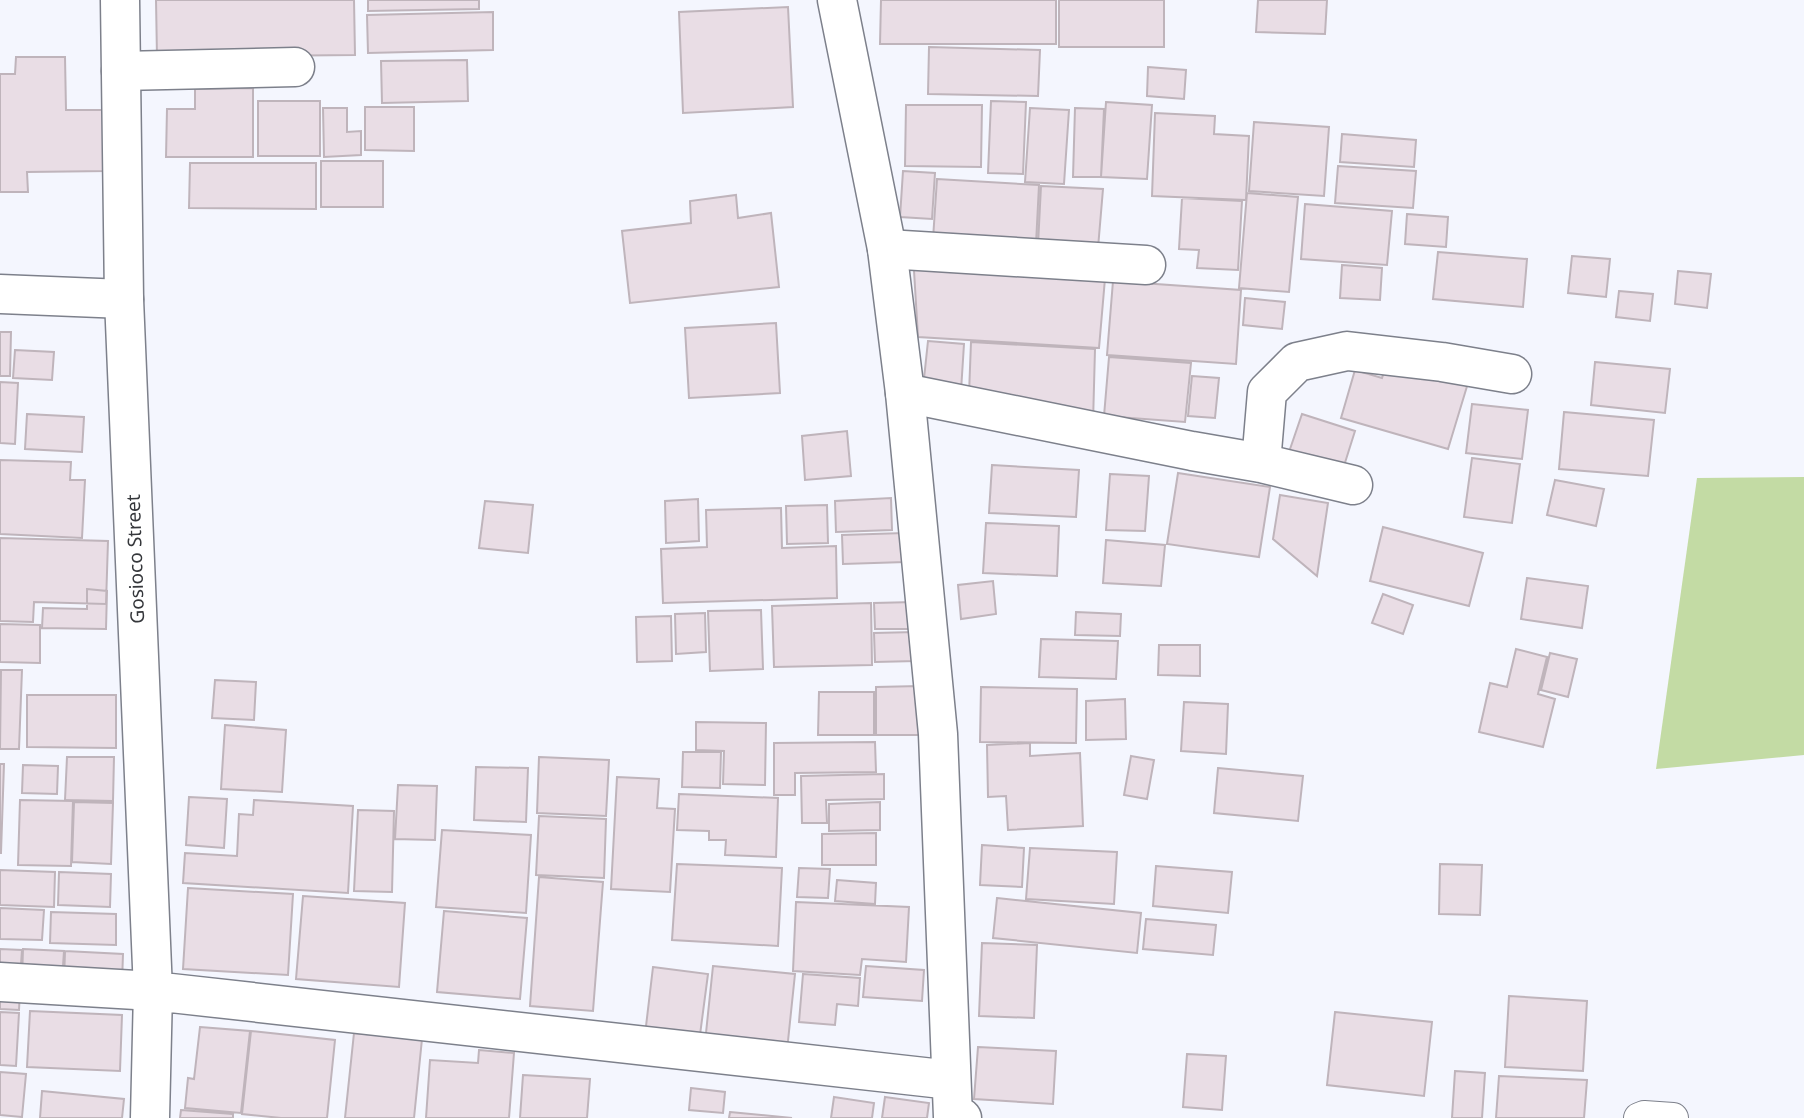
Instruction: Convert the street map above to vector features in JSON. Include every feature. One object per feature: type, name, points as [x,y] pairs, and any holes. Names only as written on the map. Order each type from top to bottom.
[{"type":"street","name":"Gosioco Street","points":[[120,0],[124,299],[153,990],[150,1118]]},
{"type":"street","points":[[0,982],[153,990],[955,1108],[938,734],[905,393],[887,249],[837,0]]},
{"type":"street","points":[[121,71],[295,67]]},
{"type":"street","points":[[887,249],[1146,265]]},
{"type":"street","points":[[0,294],[124,299]]},
{"type":"street","points":[[1261,463],[1267,392],[1297,362],[1347,351],[1442,362],[1512,374]]},
{"type":"street","points":[[905,393],[1261,463],[1353,485]]},
{"type":"lane","points":[[1639,1118],[1673,1118]]},
{"type":"green space","points":[[1804,477],[1804,755],[1656,769],[1697,478]]},
{"type":"building","points":[[156,0],[354,0],[355,55],[157,57]]},
{"type":"building","points":[[368,0],[479,0],[479,9],[368,11]]},
{"type":"building","points":[[881,0],[1056,0],[1056,44],[880,44]]},
{"type":"building","points":[[1059,0],[1164,0],[1164,47],[1059,47]]},
{"type":"building","points":[[1258,0],[1327,0],[1325,34],[1256,32]]},
{"type":"building","points":[[788,7],[793,107],[683,113],[679,12]]},
{"type":"building","points":[[493,12],[493,50],[368,53],[367,15]]},
{"type":"building","points":[[929,47],[1040,50],[1038,96],[928,94]]},
{"type":"building","points":[[16,57],[65,57],[66,110],[107,110],[107,171],[27,172],[28,192],[0,192],[0,74],[15,74]]},
{"type":"building","points":[[467,60],[468,101],[382,103],[381,61]]},
{"type":"building","points":[[1148,67],[1186,70],[1184,99],[1147,96]]},
{"type":"building","points":[[253,88],[253,157],[166,157],[167,109],[195,109],[195,89]]},
{"type":"building","points":[[258,101],[320,101],[320,156],[258,156]]},
{"type":"building","points":[[991,101],[1026,102],[1023,174],[988,173]]},
{"type":"building","points":[[1106,102],[1152,105],[1147,179],[1101,177]]},
{"type":"building","points":[[906,105],[982,105],[981,167],[905,166]]},
{"type":"building","points":[[365,107],[414,107],[414,151],[365,150]]},
{"type":"building","points":[[323,108],[347,108],[347,132],[361,131],[361,155],[324,157]]},
{"type":"building","points":[[1030,108],[1069,110],[1064,184],[1025,182]]},
{"type":"building","points":[[1075,108],[1104,109],[1101,177],[1073,177]]},
{"type":"building","points":[[1155,113],[1215,116],[1214,134],[1249,136],[1246,200],[1152,196]]},
{"type":"building","points":[[1254,122],[1329,127],[1324,196],[1249,191]]},
{"type":"building","points":[[1342,134],[1416,140],[1414,167],[1340,162]]},
{"type":"building","points":[[321,161],[383,161],[383,207],[321,207]]},
{"type":"building","points":[[190,163],[316,163],[316,209],[189,208]]},
{"type":"building","points":[[1338,166],[1416,171],[1413,208],[1335,203]]},
{"type":"building","points":[[903,171],[935,173],[932,219],[900,217]]},
{"type":"building","points":[[937,179],[1039,185],[1036,244],[933,239]]},
{"type":"building","points":[[1041,186],[1103,189],[1098,248],[1038,245]]},
{"type":"building","points":[[1247,193],[1298,197],[1289,292],[1239,288]]},
{"type":"building","points":[[736,195],[738,218],[771,213],[779,287],[630,303],[622,231],[691,223],[690,201]]},
{"type":"building","points":[[1182,198],[1242,201],[1238,270],[1197,268],[1199,250],[1179,249]]},
{"type":"building","points":[[1305,204],[1392,211],[1387,265],[1301,259]]},
{"type":"building","points":[[1407,214],[1448,217],[1446,247],[1405,244]]},
{"type":"building","points":[[1438,252],[1527,259],[1523,307],[1433,299]]},
{"type":"building","points":[[913,254],[1106,267],[1099,348],[918,337]]},
{"type":"building","points":[[1572,256],[1610,259],[1606,297],[1568,293]]},
{"type":"building","points":[[1342,265],[1382,268],[1380,300],[1340,298]]},
{"type":"building","points":[[1678,271],[1711,274],[1707,308],[1675,304]]},
{"type":"building","points":[[1113,281],[1241,290],[1236,364],[1107,355]]},
{"type":"building","points":[[1619,291],[1653,294],[1650,321],[1616,317]]},
{"type":"building","points":[[1245,298],[1285,302],[1282,329],[1243,325]]},
{"type":"building","points":[[776,323],[780,393],[689,398],[685,328]]},
{"type":"building","points":[[0,332],[11,332],[10,376],[0,376]]},
{"type":"building","points":[[928,341],[964,344],[961,391],[923,388]]},
{"type":"building","points":[[971,342],[1095,349],[1093,423],[969,394]]},
{"type":"building","points":[[15,350],[54,352],[52,380],[13,378]]},
{"type":"building","points":[[1109,357],[1191,363],[1185,422],[1104,416]]},
{"type":"building","points":[[1388,360],[1468,383],[1448,449],[1341,418],[1355,370],[1382,378]]},
{"type":"building","points":[[1595,362],[1670,369],[1665,413],[1591,405]]},
{"type":"building","points":[[1192,376],[1219,378],[1215,418],[1188,416]]},
{"type":"building","points":[[0,382],[18,383],[15,444],[0,443]]},
{"type":"building","points":[[1472,404],[1528,410],[1522,459],[1466,453]]},
{"type":"building","points":[[1564,412],[1654,420],[1648,476],[1559,469]]},
{"type":"building","points":[[27,414],[84,417],[82,452],[25,449]]},
{"type":"building","points":[[1302,414],[1355,431],[1343,469],[1289,452]]},
{"type":"building","points":[[847,431],[851,476],[805,480],[802,436]]},
{"type":"building","points":[[1472,458],[1520,464],[1512,523],[1464,517]]},
{"type":"building","points":[[0,460],[71,462],[70,480],[85,480],[82,538],[0,534]]},
{"type":"building","points":[[992,465],[1079,470],[1076,517],[989,513]]},
{"type":"building","points":[[1178,473],[1270,487],[1259,557],[1167,544]]},
{"type":"building","points":[[1110,474],[1149,476],[1145,531],[1106,530]]},
{"type":"building","points":[[1555,480],[1604,489],[1596,526],[1547,515]]},
{"type":"building","points":[[1280,495],[1328,503],[1317,576],[1273,539]]},
{"type":"building","points":[[891,498],[892,530],[836,532],[835,501]]},
{"type":"building","points":[[698,499],[699,541],[666,543],[665,501]]},
{"type":"building","points":[[485,501],[533,505],[528,553],[479,548]]},
{"type":"building","points":[[827,505],[828,543],[787,544],[786,506]]},
{"type":"building","points":[[781,508],[782,548],[836,546],[837,598],[663,603],[661,549],[707,547],[706,510]]},
{"type":"building","points":[[986,523],[1059,526],[1057,576],[983,573]]},
{"type":"building","points":[[1383,527],[1483,553],[1469,606],[1370,581]]},
{"type":"building","points":[[904,533],[905,562],[843,564],[842,535]]},
{"type":"building","points":[[0,538],[108,541],[106,604],[34,602],[33,622],[0,621]]},
{"type":"building","points":[[1106,540],[1165,545],[1161,586],[1103,583]]},
{"type":"building","points":[[1527,578],[1588,586],[1582,628],[1521,619]]},
{"type":"building","points":[[993,581],[996,614],[961,619],[958,585]]},
{"type":"building","points":[[87,589],[107,591],[106,629],[42,628],[43,608],[87,609]]},
{"type":"building","points":[[1383,594],[1413,605],[1403,634],[1372,623]]},
{"type":"building","points":[[914,602],[915,629],[875,629],[874,603]]},
{"type":"building","points":[[871,603],[872,665],[774,667],[772,606]]},
{"type":"building","points":[[761,610],[763,669],[710,671],[708,611]]},
{"type":"building","points":[[1076,612],[1121,614],[1120,636],[1075,635]]},
{"type":"building","points":[[705,613],[706,652],[676,654],[675,614]]},
{"type":"building","points":[[671,616],[672,661],[637,662],[636,617]]},
{"type":"building","points":[[0,624],[40,625],[40,663],[0,662]]},
{"type":"building","points":[[915,632],[916,661],[875,662],[874,633]]},
{"type":"building","points":[[1041,639],[1118,641],[1116,679],[1039,677]]},
{"type":"building","points":[[1159,645],[1200,645],[1200,676],[1158,675]]},
{"type":"building","points":[[1516,649],[1547,657],[1538,694],[1555,699],[1543,747],[1479,732],[1490,683],[1507,687]]},
{"type":"building","points":[[1550,653],[1577,659],[1568,697],[1541,690]]},
{"type":"building","points":[[1,670],[22,670],[19,749],[0,749]]},
{"type":"building","points":[[215,680],[256,682],[254,720],[212,718]]},
{"type":"building","points":[[919,686],[919,735],[876,735],[876,687]]},
{"type":"building","points":[[981,687],[1077,689],[1076,743],[980,742]]},
{"type":"building","points":[[819,692],[874,692],[874,735],[818,735]]},
{"type":"building","points":[[27,695],[116,695],[116,748],[27,747]]},
{"type":"building","points":[[1125,699],[1126,739],[1086,740],[1086,701]]},
{"type":"building","points":[[1184,702],[1228,704],[1226,754],[1181,751]]},
{"type":"building","points":[[696,722],[766,723],[765,785],[723,784],[724,751],[696,750]]},
{"type":"building","points":[[225,725],[286,730],[282,792],[221,789]]},
{"type":"building","points":[[875,742],[876,772],[795,773],[795,795],[774,795],[774,743]]},
{"type":"building","points":[[1030,743],[1030,756],[1080,753],[1083,826],[1008,830],[1006,796],[988,797],[987,745]]},
{"type":"building","points":[[683,752],[721,752],[720,788],[682,787]]},
{"type":"building","points":[[1131,756],[1154,760],[1147,799],[1124,795]]},
{"type":"building","points":[[67,757],[114,757],[113,801],[65,800]]},
{"type":"building","points":[[539,757],[609,760],[606,816],[537,813]]},
{"type":"building","points":[[0,764],[4,764],[1,853],[0,853]]},
{"type":"building","points":[[23,765],[58,766],[57,794],[22,793]]},
{"type":"building","points":[[476,767],[528,768],[526,822],[474,820]]},
{"type":"building","points":[[1218,768],[1303,776],[1298,821],[1214,813]]},
{"type":"building","points":[[884,774],[884,799],[826,800],[827,823],[802,823],[801,776]]},
{"type":"building","points":[[617,777],[659,779],[657,808],[675,809],[670,892],[611,889]]},
{"type":"building","points":[[398,785],[437,786],[435,840],[395,839]]},
{"type":"building","points":[[679,794],[778,798],[776,857],[725,855],[726,840],[709,840],[709,831],[677,830]]},
{"type":"building","points":[[189,797],[227,799],[224,848],[186,845]]},
{"type":"building","points":[[20,800],[73,801],[71,866],[18,865]]},
{"type":"building","points":[[254,800],[353,806],[348,893],[183,883],[185,853],[237,856],[239,814],[253,815]]},
{"type":"building","points":[[74,802],[113,803],[111,864],[72,862]]},
{"type":"building","points":[[880,802],[880,830],[829,831],[829,804]]},
{"type":"building","points":[[358,810],[394,811],[392,892],[354,891]]},
{"type":"building","points":[[539,816],[606,819],[604,878],[536,875]]},
{"type":"building","points":[[442,830],[531,835],[526,913],[436,907]]},
{"type":"building","points":[[876,833],[876,865],[822,865],[822,834]]},
{"type":"building","points":[[982,845],[1024,848],[1022,887],[980,885]]},
{"type":"building","points":[[1030,848],[1117,852],[1114,904],[1026,899]]},
{"type":"building","points":[[677,864],[782,868],[778,946],[672,940]]},
{"type":"building","points":[[1440,864],[1482,865],[1480,915],[1439,914]]},
{"type":"building","points":[[1156,866],[1232,872],[1228,913],[1153,906]]},
{"type":"building","points":[[799,868],[830,869],[828,898],[797,897]]},
{"type":"building","points":[[0,870],[55,872],[54,907],[0,905]]},
{"type":"building","points":[[59,872],[111,874],[110,907],[58,905]]},
{"type":"building","points":[[539,877],[603,882],[593,1011],[530,1006]]},
{"type":"building","points":[[837,880],[876,883],[875,904],[835,901]]},
{"type":"building","points":[[188,888],[293,894],[288,975],[183,969]]},
{"type":"building","points":[[303,896],[405,903],[399,987],[296,979]]},
{"type":"building","points":[[997,898],[1141,913],[1137,953],[993,938]]},
{"type":"building","points":[[796,902],[909,907],[906,962],[862,959],[860,975],[793,971]]},
{"type":"building","points":[[0,908],[44,910],[42,940],[0,939]]},
{"type":"building","points":[[444,911],[527,918],[520,999],[437,992]]},
{"type":"building","points":[[51,912],[116,914],[116,945],[50,943]]},
{"type":"building","points":[[1146,919],[1216,925],[1213,955],[1143,949]]},
{"type":"building","points":[[982,943],[1037,945],[1034,1018],[979,1016]]},
{"type":"building","points":[[0,949],[22,950],[20,979],[0,978]]},
{"type":"building","points":[[23,949],[64,951],[62,981],[22,979]]},
{"type":"building","points":[[65,951],[123,954],[122,983],[64,981]]},
{"type":"building","points":[[713,966],[795,974],[786,1060],[704,1052]]},
{"type":"building","points":[[866,966],[924,970],[922,1001],[863,997]]},
{"type":"building","points":[[653,967],[708,974],[698,1050],[644,1043]]},
{"type":"building","points":[[803,974],[860,978],[858,1006],[837,1004],[835,1025],[799,1022]]},
{"type":"building","points":[[0,988],[20,989],[19,1010],[0,1009]]},
{"type":"building","points":[[1509,996],[1587,1001],[1583,1071],[1505,1067]]},
{"type":"building","points":[[30,1011],[122,1015],[120,1071],[27,1067]]},
{"type":"building","points":[[0,1012],[19,1013],[16,1066],[0,1065]]},
{"type":"building","points":[[1335,1012],[1432,1022],[1424,1096],[1327,1085]]},
{"type":"building","points":[[200,1027],[250,1031],[241,1113],[185,1108],[188,1078],[194,1079]]},
{"type":"building","points":[[251,1031],[335,1040],[327,1118],[281,1118],[242,1114]]},
{"type":"building","points":[[354,1033],[422,1039],[414,1118],[345,1118]]},
{"type":"building","points":[[978,1047],[1056,1051],[1053,1104],[974,1099]]},
{"type":"building","points":[[479,1050],[514,1053],[509,1118],[426,1118],[430,1060],[478,1063]]},
{"type":"building","points":[[1187,1054],[1226,1056],[1222,1110],[1183,1107]]},
{"type":"building","points":[[1455,1071],[1485,1073],[1482,1118],[1452,1118]]},
{"type":"building","points":[[0,1072],[26,1074],[22,1117],[0,1115]]},
{"type":"building","points":[[523,1075],[590,1079],[587,1118],[520,1118]]},
{"type":"building","points":[[1499,1076],[1587,1080],[1584,1118],[1496,1118]]},
{"type":"building","points":[[691,1088],[725,1092],[723,1113],[689,1110]]},
{"type":"building","points":[[42,1091],[124,1099],[122,1118],[40,1118]]},
{"type":"building","points":[[834,1097],[874,1103],[872,1118],[831,1118]]},
{"type":"building","points":[[885,1097],[929,1103],[927,1118],[882,1118]]},
{"type":"building","points":[[181,1110],[233,1114],[233,1118],[180,1118]]},
{"type":"building","points":[[730,1112],[792,1118],[729,1118]]}]
